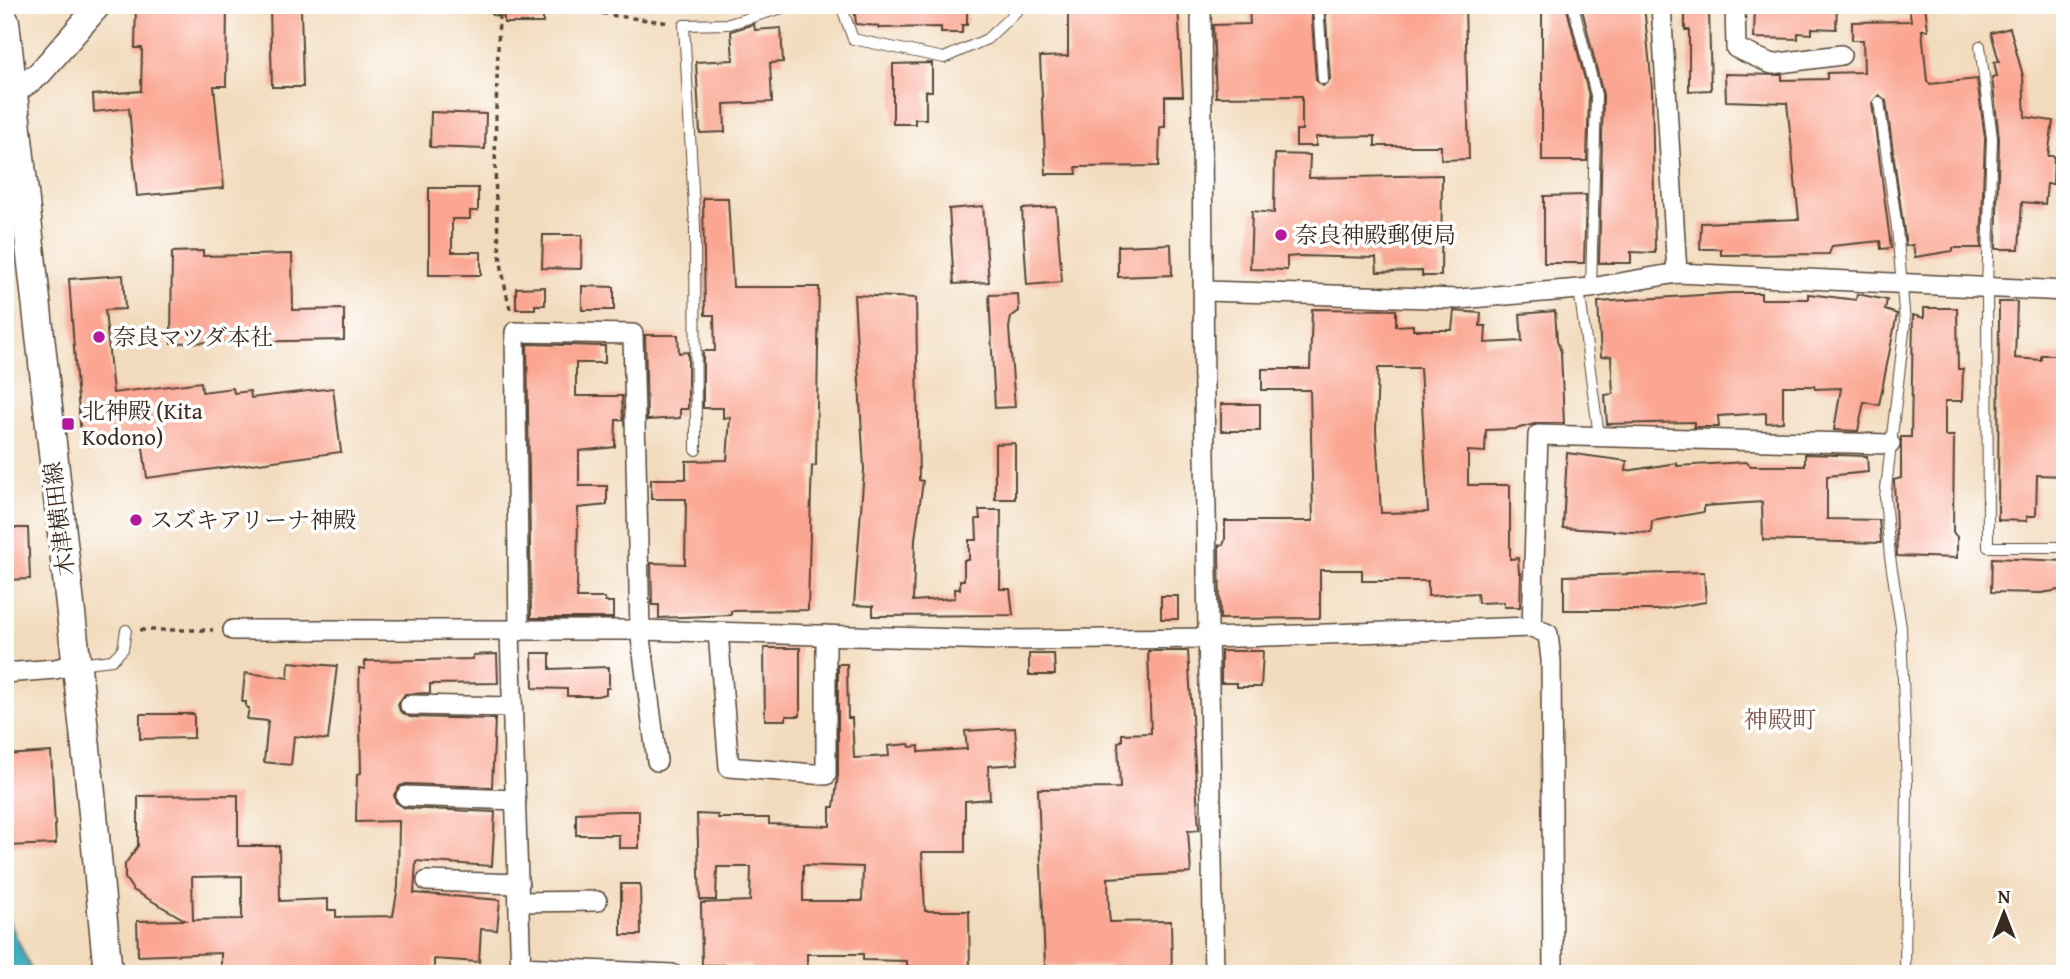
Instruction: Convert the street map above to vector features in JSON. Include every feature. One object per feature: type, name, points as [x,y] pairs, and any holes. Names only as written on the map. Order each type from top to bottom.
[{"type":"main road","name":"木津横田線","points":[[5,22],[108,974]]},
{"type":"street","points":[[12,93],[39,74],[99,5]]},
{"type":"street","points":[[1201,5],[1204,396],[1214,974]]},
{"type":"street","points":[[1661,5],[1677,273]]},
{"type":"street","points":[[1735,5],[1736,48],[1772,64],[1841,55]]},
{"type":"street","points":[[1205,291],[1458,299],[1585,288],[1677,273],[2065,291]]},
{"type":"street","points":[[657,761],[640,630],[633,334],[515,332],[512,707],[521,970],[672,974]]},
{"type":"street","points":[[1532,627],[1538,435],[1890,444]]},
{"type":"street","points":[[233,630],[640,630],[998,640],[1210,638],[1532,627],[1548,634],[1550,660],[1553,974]]},
{"type":"street","points":[[718,632],[729,767],[826,775],[826,635]]},
{"type":"street","points":[[5,673],[76,664]]},
{"type":"street","points":[[410,705],[512,707]]},
{"type":"street","points":[[406,796],[516,800]]},
{"type":"street","points":[[427,881],[597,901]]},
{"type":"lane","points":[[696,450],[695,226],[684,25],[729,24],[792,5]]},
{"type":"lane","points":[[841,5],[853,39],[944,58],[987,39],[1023,5]]},
{"type":"lane","points":[[1318,5],[1323,79]]},
{"type":"lane","points":[[1573,5],[1596,95],[1585,288],[1598,436]]},
{"type":"lane","points":[[1980,46],[1992,138],[1987,287],[1988,547],[2065,547]]},
{"type":"lane","points":[[1879,102],[1903,282],[1905,323],[1885,497],[1890,557],[1901,627],[1906,772],[1905,974]]},
{"type":"lane","points":[[76,664],[112,660],[123,649],[126,630]]},
{"type":"path","points":[[499,5],[497,233],[502,278],[515,332]]},
{"type":"path","points":[[573,5],[609,15],[684,25]]},
{"type":"path","points":[[126,630],[233,630]]},
{"type":"water","points":[[5,912],[33,974],[5,974]]},
{"type":"building","points":[[136,5],[227,5],[226,86],[214,86],[224,188],[137,196],[129,108],[94,112],[93,95],[141,91],[142,48],[135,48]]},
{"type":"building","points":[[492,5],[543,5],[543,23],[504,23],[504,17],[492,15]]},
{"type":"building","points":[[854,5],[967,5],[967,25],[962,25],[962,33],[941,33],[941,27],[878,28],[856,24]]},
{"type":"building","points":[[1178,5],[1183,96],[1165,96],[1165,127],[1160,127],[1159,166],[1076,167],[1077,174],[1046,174],[1040,57],[1068,56],[1068,6]]},
{"type":"building","points":[[1249,5],[1311,5],[1316,80],[1323,86],[1330,79],[1325,5],[1465,5],[1469,159],[1441,160],[1441,146],[1375,146],[1375,136],[1316,137],[1316,146],[1296,146],[1296,130],[1302,130],[1302,96],[1216,97],[1213,25],[1250,24]]},
{"type":"building","points":[[1542,5],[1566,5],[1589,96],[1587,161],[1542,161]]},
{"type":"building","points":[[1581,5],[1644,5],[1652,89],[1655,253],[1631,252],[1631,263],[1599,263],[1603,95]]},
{"type":"building","points":[[1755,5],[1837,5],[1836,29],[1812,28],[1812,34],[1798,33],[1798,39],[1754,38]]},
{"type":"building","points":[[1909,5],[1925,5],[1928,30],[1922,30],[1927,81],[1930,84],[1977,79],[1985,138],[1981,248],[1953,248],[1953,251],[1915,257],[1913,245],[1906,246],[1886,101],[1879,95],[1872,103],[1891,248],[1881,249],[1880,241],[1832,246],[1829,254],[1721,255],[1721,249],[1700,249],[1701,223],[1799,219],[1787,103],[1726,101],[1725,74],[1782,75],[1782,80],[1827,79],[1827,73],[1864,72],[1863,40],[1852,40],[1852,22],[1911,21]]},
{"type":"building","points":[[270,8],[301,8],[303,87],[272,87]]},
{"type":"building","points":[[1685,12],[1709,12],[1711,90],[1689,91],[1689,30],[1685,30]]},
{"type":"building","points":[[754,24],[755,30],[781,28],[783,62],[770,63],[772,102],[724,104],[725,132],[700,133],[696,62],[733,60],[731,31]]},
{"type":"building","points":[[2010,28],[2023,76],[2025,117],[2053,121],[2048,156],[2054,156],[2053,184],[2047,184],[2045,204],[2022,202],[2019,249],[1996,249],[1999,138],[1992,77],[1997,76],[1994,62],[1999,61],[1991,33]]},
{"type":"building","points":[[932,63],[932,91],[926,91],[926,119],[915,119],[915,124],[893,124],[893,64]]},
{"type":"building","points":[[431,112],[486,114],[485,149],[430,147]]},
{"type":"building","points":[[1275,154],[1310,155],[1309,178],[1442,175],[1441,276],[1422,276],[1422,271],[1377,272],[1376,258],[1298,256],[1287,257],[1287,270],[1250,269],[1252,211],[1274,213]]},
{"type":"building","points":[[429,188],[478,188],[478,211],[470,211],[470,219],[452,219],[452,252],[481,252],[481,275],[429,275]]},
{"type":"building","points":[[1586,195],[1584,263],[1544,263],[1544,196]]},
{"type":"building","points":[[703,198],[728,198],[733,287],[819,287],[816,466],[812,466],[808,610],[731,611],[731,615],[659,618],[659,605],[652,605],[651,563],[685,564],[686,499],[651,499],[651,479],[686,479],[686,461],[727,460],[730,417],[723,418],[723,408],[703,408],[703,351],[715,351],[714,315],[705,315]]},
{"type":"building","points":[[983,206],[989,282],[954,284],[949,209]]},
{"type":"building","points":[[1056,207],[1062,282],[1027,285],[1022,209]]},
{"type":"building","points":[[543,235],[582,235],[581,269],[542,268]]},
{"type":"building","points":[[1171,244],[1172,275],[1118,277],[1118,246]]},
{"type":"building","points":[[203,251],[203,256],[292,254],[293,310],[344,309],[344,340],[171,343],[172,252]]},
{"type":"building","points":[[123,275],[125,309],[105,310],[113,393],[201,382],[202,392],[233,388],[234,393],[250,391],[251,398],[333,388],[341,452],[147,478],[142,440],[86,446],[85,434],[81,435],[69,279]]},
{"type":"building","points":[[582,286],[614,287],[614,310],[582,310]]},
{"type":"building","points":[[545,287],[545,305],[535,305],[535,309],[516,309],[516,288]]},
{"type":"building","points":[[1761,293],[1761,299],[1808,299],[1808,294],[1856,300],[1857,294],[1887,300],[1885,310],[1897,314],[1879,405],[1864,402],[1858,431],[1834,430],[1841,388],[1815,389],[1814,386],[1783,386],[1783,422],[1766,423],[1766,413],[1718,416],[1719,427],[1694,427],[1694,422],[1607,424],[1605,395],[1613,394],[1611,356],[1601,357],[1598,302]]},
{"type":"building","points":[[1018,294],[1019,311],[1011,317],[1009,328],[1015,407],[995,408],[989,295]]},
{"type":"building","points":[[854,295],[916,298],[919,480],[923,481],[915,539],[913,601],[955,598],[955,589],[960,589],[960,580],[964,580],[964,560],[969,560],[969,540],[977,540],[976,519],[980,519],[979,510],[1001,510],[1000,589],[1010,589],[1013,615],[873,616],[873,606],[854,605],[864,469]]},
{"type":"building","points":[[1999,302],[2017,302],[2015,358],[2041,360],[2041,355],[2065,355],[2065,476],[2037,475],[2036,516],[2027,516],[2027,521],[1998,520]]},
{"type":"building","points":[[1924,308],[1957,308],[1958,369],[1963,369],[1962,401],[1945,401],[1945,436],[1954,436],[1953,532],[1957,537],[1957,558],[1897,556],[1894,480],[1901,478],[1901,437],[1911,437],[1913,315],[1924,318]]},
{"type":"building","points":[[1312,309],[1396,310],[1396,326],[1413,325],[1413,330],[1452,330],[1454,311],[1481,313],[1480,326],[1486,326],[1485,343],[1522,341],[1520,314],[1555,311],[1557,340],[1561,352],[1564,423],[1538,423],[1516,429],[1486,430],[1485,452],[1468,451],[1468,485],[1510,485],[1510,559],[1518,558],[1521,573],[1520,607],[1504,607],[1504,602],[1478,603],[1477,593],[1428,596],[1428,581],[1362,581],[1362,570],[1320,570],[1320,618],[1220,619],[1219,545],[1223,545],[1225,540],[1225,521],[1313,521],[1310,390],[1262,390],[1262,369],[1310,369]],"holes":[[[1378,368],[1420,368],[1428,512],[1381,513],[1376,430]]]},
{"type":"building","points":[[645,335],[678,335],[679,353],[688,352],[688,409],[680,409],[680,418],[647,420]]},
{"type":"building","points":[[527,344],[605,346],[605,363],[576,363],[576,396],[622,396],[623,420],[616,420],[615,447],[579,451],[579,486],[607,486],[607,505],[578,508],[577,598],[605,598],[605,602],[613,602],[613,618],[531,618]]},
{"type":"building","points":[[1221,404],[1260,404],[1260,431],[1221,431]]},
{"type":"building","points":[[1015,443],[1015,499],[995,499],[995,444]]},
{"type":"building","points":[[1567,453],[1627,461],[1626,471],[1677,463],[1677,466],[1746,462],[1751,466],[1805,466],[1805,454],[1867,456],[1868,472],[1827,476],[1827,519],[1879,520],[1881,543],[1763,540],[1762,502],[1704,506],[1704,512],[1652,521],[1651,533],[1563,528]]},
{"type":"building","points":[[5,528],[28,528],[30,579],[5,580]]},
{"type":"building","points":[[1992,558],[2065,561],[2065,589],[2042,593],[1991,592]]},
{"type":"building","points":[[1704,572],[1706,602],[1658,610],[1564,610],[1564,576]]},
{"type":"building","points":[[1161,596],[1178,596],[1178,619],[1161,619]]},
{"type":"building","points":[[764,648],[800,648],[800,716],[786,716],[786,720],[765,720]]},
{"type":"building","points":[[1148,651],[1188,651],[1199,830],[1188,831],[1191,873],[1108,878],[1109,912],[1110,922],[1171,921],[1172,974],[1124,974],[1123,966],[1045,966],[1038,789],[1120,788],[1118,742],[1122,741],[1122,734],[1151,733]]},
{"type":"building","points":[[1221,651],[1263,651],[1261,687],[1237,687],[1237,683],[1221,683]]},
{"type":"building","points":[[532,653],[550,653],[550,669],[609,667],[609,688],[606,688],[606,694],[567,696],[567,689],[533,688]]},
{"type":"building","points":[[497,654],[498,683],[430,684],[430,693],[405,694],[398,704],[400,711],[410,717],[495,719],[492,787],[406,784],[400,786],[394,795],[396,802],[405,808],[495,812],[492,866],[416,861],[414,893],[500,900],[497,930],[481,929],[479,962],[434,959],[434,974],[387,974],[387,970],[321,974],[321,969],[221,971],[221,953],[138,956],[137,921],[185,920],[133,890],[125,878],[125,864],[138,846],[138,796],[238,795],[238,846],[279,846],[280,901],[328,899],[328,910],[336,910],[336,917],[393,916],[398,887],[399,821],[356,822],[357,774],[361,773],[359,668],[365,669],[365,661],[473,659],[473,655]],"holes":[[[242,876],[242,919],[193,920],[192,877]]]},
{"type":"building","points":[[1029,654],[1054,654],[1055,675],[1029,675]]},
{"type":"building","points":[[289,662],[337,666],[328,740],[294,736],[291,765],[264,762],[268,721],[247,719],[249,708],[246,707],[246,702],[242,702],[245,673],[288,678]]},
{"type":"building","points":[[838,664],[847,664],[848,718],[852,718],[854,758],[889,756],[888,746],[909,744],[910,747],[919,746],[919,752],[967,749],[965,731],[1015,728],[1018,764],[988,766],[990,799],[965,801],[965,852],[922,852],[925,911],[969,911],[970,974],[952,974],[952,970],[907,970],[907,961],[863,960],[863,954],[807,954],[807,974],[751,974],[751,965],[702,965],[701,903],[750,901],[751,867],[717,867],[716,900],[700,900],[697,814],[718,815],[718,818],[769,818],[769,824],[830,826],[830,807],[834,807],[838,775]],"holes":[[[803,865],[863,867],[862,901],[803,901]]]},
{"type":"building","points":[[140,714],[194,714],[194,738],[140,739]]},
{"type":"building","points":[[51,752],[56,844],[7,846],[5,755]]},
{"type":"building","points":[[639,811],[639,848],[619,848],[619,835],[576,835],[576,813]]},
{"type":"building","points":[[621,884],[640,884],[641,935],[621,935]]},
{"type":"place","name":"奈良神殿郵便局","points":[[1281,235]]},
{"type":"place","name":"奈良マツダ本社","points":[[99,337]]},
{"type":"place","name":"北神殿 (Kita Kodono)","points":[[68,424]]},
{"type":"place","name":"スズキアリーナ神殿","points":[[136,520]]},
{"type":"district","name":"神殿町","points":[[1780,720]]}]
